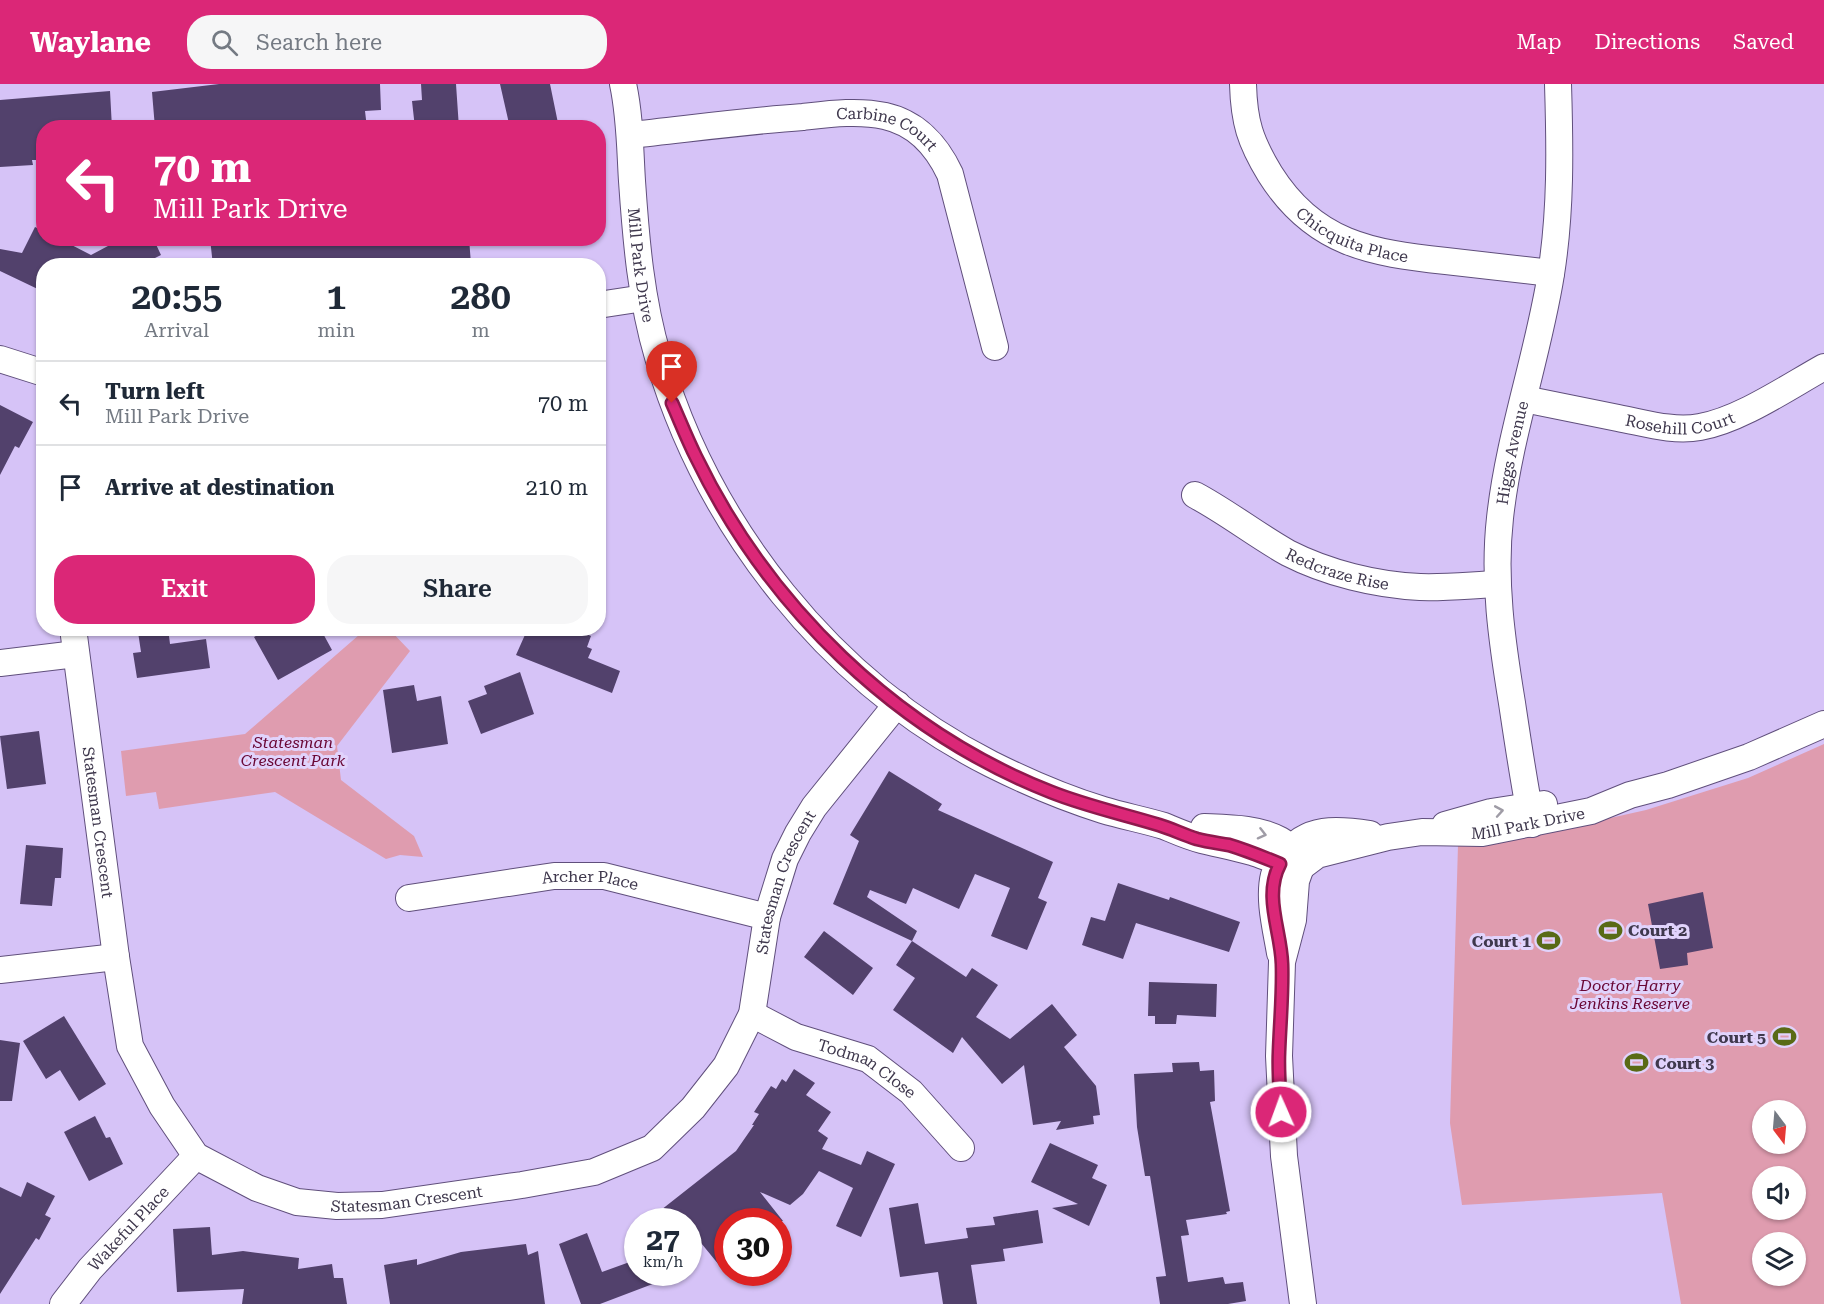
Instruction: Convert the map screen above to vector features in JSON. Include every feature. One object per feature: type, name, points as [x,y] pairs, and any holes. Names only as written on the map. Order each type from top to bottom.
[{"type":"street","name":"Chicquita Place","points":[[1243,84],[1244,111],[1255,147],[1280,189],[1295,207],[1321,228],[1340,239],[1370,250],[1400,256],[1551,273]]},
{"type":"street","name":"Higgs Avenue","points":[[1530,815],[1503,644],[1497,584],[1500,518],[1508,466],[1551,273],[1558,203],[1558,84]]},
{"type":"street","name":"Mill Park Drive","points":[[625,88],[636,237],[644,298],[657,354],[672,403],[695,457],[753,555],[803,618],[853,667],[897,704],[941,736],[990,764],[1050,791],[1101,809],[1162,826],[1243,830],[1266,834],[1282,841],[1290,860],[1388,837],[1422,832],[1482,833],[1530,815],[1592,811],[1630,795],[1749,757],[1824,724]]},
{"type":"street","name":"Carbine Court","points":[[630,135],[786,118],[859,113],[885,116],[905,123],[924,136],[940,154],[950,174],[995,347]]},
{"type":"street","points":[[606,304],[644,298]]},
{"type":"street","points":[[0,359],[36,370]]},
{"type":"street","name":"Rosehill Court","points":[[1524,399],[1654,426],[1678,429],[1700,427],[1740,413],[1824,367]]},
{"type":"street","name":"Redcraze Rise","points":[[1195,495],[1290,553],[1317,565],[1348,574],[1413,586],[1497,584]]},
{"type":"street","name":"Statesman Crescent","points":[[74,636],[116,957],[130,1046],[162,1106],[196,1156],[256,1188],[297,1202],[337,1206],[382,1205],[594,1172],[652,1148],[693,1108],[726,1066],[752,1014],[767,917],[785,859],[814,807],[897,704]]},
{"type":"street","points":[[0,663],[76,654]]},
{"type":"street","points":[[1290,860],[1296,881],[1293,920],[1282,962],[1279,1056],[1284,1156],[1304,1298]]},
{"type":"street","name":"Archer Place","points":[[409,898],[554,876],[604,876],[767,917]]},
{"type":"street","points":[[0,970],[116,957]]},
{"type":"street","name":"Todman Close","points":[[752,1014],[796,1037],[868,1059],[910,1092],[961,1148]]},
{"type":"street","name":"Wakeful Place","points":[[63,1304],[90,1269],[196,1156]]},
{"type":"green space","name":"Statesman Crescent Park","points":[[358,636],[396,636],[410,651],[337,746],[341,780],[414,836],[423,857],[400,855],[386,859],[275,792],[159,809],[156,792],[126,796],[121,751],[245,734]]},
{"type":"green space","name":"Doctor Harry Jenkins Reserve","points":[[1824,744],[1824,1304],[1681,1304],[1662,1193],[1462,1205],[1450,1123],[1458,845],[1597,821],[1646,810],[1748,778]]},
{"type":"building","points":[[219,84],[380,84],[381,110],[365,111],[366,120],[154,120],[152,92]]},
{"type":"building","points":[[421,84],[456,84],[458,120],[414,120],[412,101],[422,100]]},
{"type":"building","points":[[500,84],[550,84],[557,120],[508,120]]},
{"type":"building","points":[[110,91],[112,120],[36,120],[36,160],[32,160],[33,165],[0,167],[0,100]]},
{"type":"building","points":[[35,227],[36,246],[74,246],[91,255],[108,246],[157,246],[161,255],[155,258],[36,258],[36,288],[0,271],[0,249],[22,253]]},
{"type":"building","points":[[211,246],[470,246],[471,258],[212,258]]},
{"type":"building","points":[[0,405],[33,422],[19,448],[15,446],[0,475]]},
{"type":"building","points":[[139,636],[169,636],[170,644],[206,639],[210,668],[137,678],[133,653],[141,652]]},
{"type":"building","points":[[324,636],[332,650],[278,680],[254,637]]},
{"type":"building","points":[[524,636],[591,636],[587,647],[592,649],[588,658],[620,671],[612,693],[516,655]]},
{"type":"building","points":[[520,672],[534,714],[481,734],[468,701],[487,694],[484,686]]},
{"type":"building","points":[[414,685],[417,701],[441,696],[448,744],[392,753],[383,690]]},
{"type":"building","points":[[39,731],[46,784],[7,789],[0,736]]},
{"type":"building","points":[[889,771],[942,804],[938,810],[1053,862],[1038,898],[1047,902],[1027,950],[991,936],[1010,888],[975,874],[959,909],[913,888],[906,904],[870,890],[867,897],[917,931],[912,941],[833,904],[859,841],[850,835]]},
{"type":"building","points":[[26,845],[63,848],[61,878],[55,878],[52,906],[20,904]]},
{"type":"building","points":[[1118,883],[1169,900],[1170,897],[1240,922],[1229,952],[1136,923],[1123,959],[1082,945],[1091,917],[1105,921]]},
{"type":"building","points":[[1703,892],[1713,948],[1687,953],[1688,965],[1660,969],[1648,904]]},
{"type":"building","points":[[824,931],[873,968],[853,995],[804,957]]},
{"type":"building","points":[[912,941],[966,977],[972,968],[998,985],[976,1017],[1010,1039],[1052,1004],[1077,1035],[1064,1047],[1096,1086],[1100,1115],[1093,1116],[1094,1124],[1056,1130],[1061,1121],[1033,1125],[1024,1065],[1002,1084],[962,1037],[953,1053],[893,1010],[915,978],[896,965]]},
{"type":"building","points":[[1149,982],[1217,984],[1216,1017],[1177,1015],[1176,1024],[1155,1024],[1155,1016],[1148,1016]]},
{"type":"building","points":[[64,1016],[106,1084],[79,1101],[60,1070],[46,1079],[23,1041]]},
{"type":"building","points":[[0,1040],[20,1043],[12,1101],[0,1101]]},
{"type":"building","points":[[1199,1062],[1200,1071],[1214,1070],[1215,1101],[1210,1102],[1230,1211],[1226,1212],[1227,1214],[1186,1220],[1189,1235],[1181,1236],[1188,1282],[1223,1277],[1225,1284],[1243,1282],[1246,1301],[1228,1304],[1160,1304],[1156,1277],[1166,1276],[1150,1176],[1145,1176],[1137,1127],[1134,1074],[1173,1072],[1172,1063]]},
{"type":"building","points":[[794,1069],[815,1083],[806,1095],[831,1112],[818,1131],[828,1138],[822,1149],[861,1165],[867,1151],[895,1164],[861,1237],[836,1226],[853,1188],[819,1171],[803,1194],[790,1205],[760,1192],[773,1208],[714,1208],[714,1259],[702,1244],[702,1208],[664,1208],[736,1151],[754,1125],[752,1125],[759,1114],[754,1112],[771,1086],[776,1089],[782,1079],[786,1082]]},
{"type":"building","points":[[95,1116],[106,1138],[110,1137],[123,1164],[89,1181],[64,1132]]},
{"type":"building","points":[[1050,1143],[1098,1165],[1092,1178],[1107,1185],[1089,1226],[1052,1208],[1078,1204],[1031,1182]]},
{"type":"building","points":[[27,1182],[55,1196],[45,1215],[51,1218],[39,1240],[36,1238],[0,1294],[0,1187],[21,1197]]},
{"type":"building","points":[[918,1203],[925,1244],[968,1238],[966,1228],[995,1225],[993,1217],[1038,1210],[1043,1243],[1003,1249],[1005,1261],[971,1265],[977,1304],[943,1304],[938,1272],[900,1277],[889,1208]]},
{"type":"building","points":[[210,1227],[212,1255],[243,1251],[299,1258],[298,1269],[332,1264],[334,1278],[343,1278],[347,1304],[242,1304],[244,1289],[177,1292],[173,1229]]},
{"type":"building","points":[[587,1233],[602,1272],[624,1264],[624,1286],[647,1286],[600,1304],[581,1304],[559,1244]]},
{"type":"building","points":[[526,1244],[528,1255],[538,1251],[545,1304],[390,1304],[384,1265],[417,1259],[417,1265],[461,1252]]},
{"type":"place","name":"Court 2","points":[[1610,930]]},
{"type":"place","name":"Court 1","points":[[1549,941]]},
{"type":"place","name":"Court 5","points":[[1784,1037]]},
{"type":"place","name":"Court 3","points":[[1637,1063]]},
{"type":"route","points":[[672,403],[695,457],[753,555],[803,618],[853,667],[897,704],[941,736],[990,764],[1050,791],[1199,839],[1228,845],[1280,864],[1274,874],[1272,892],[1275,928],[1282,962],[1279,1056],[1281,1112]]}]
